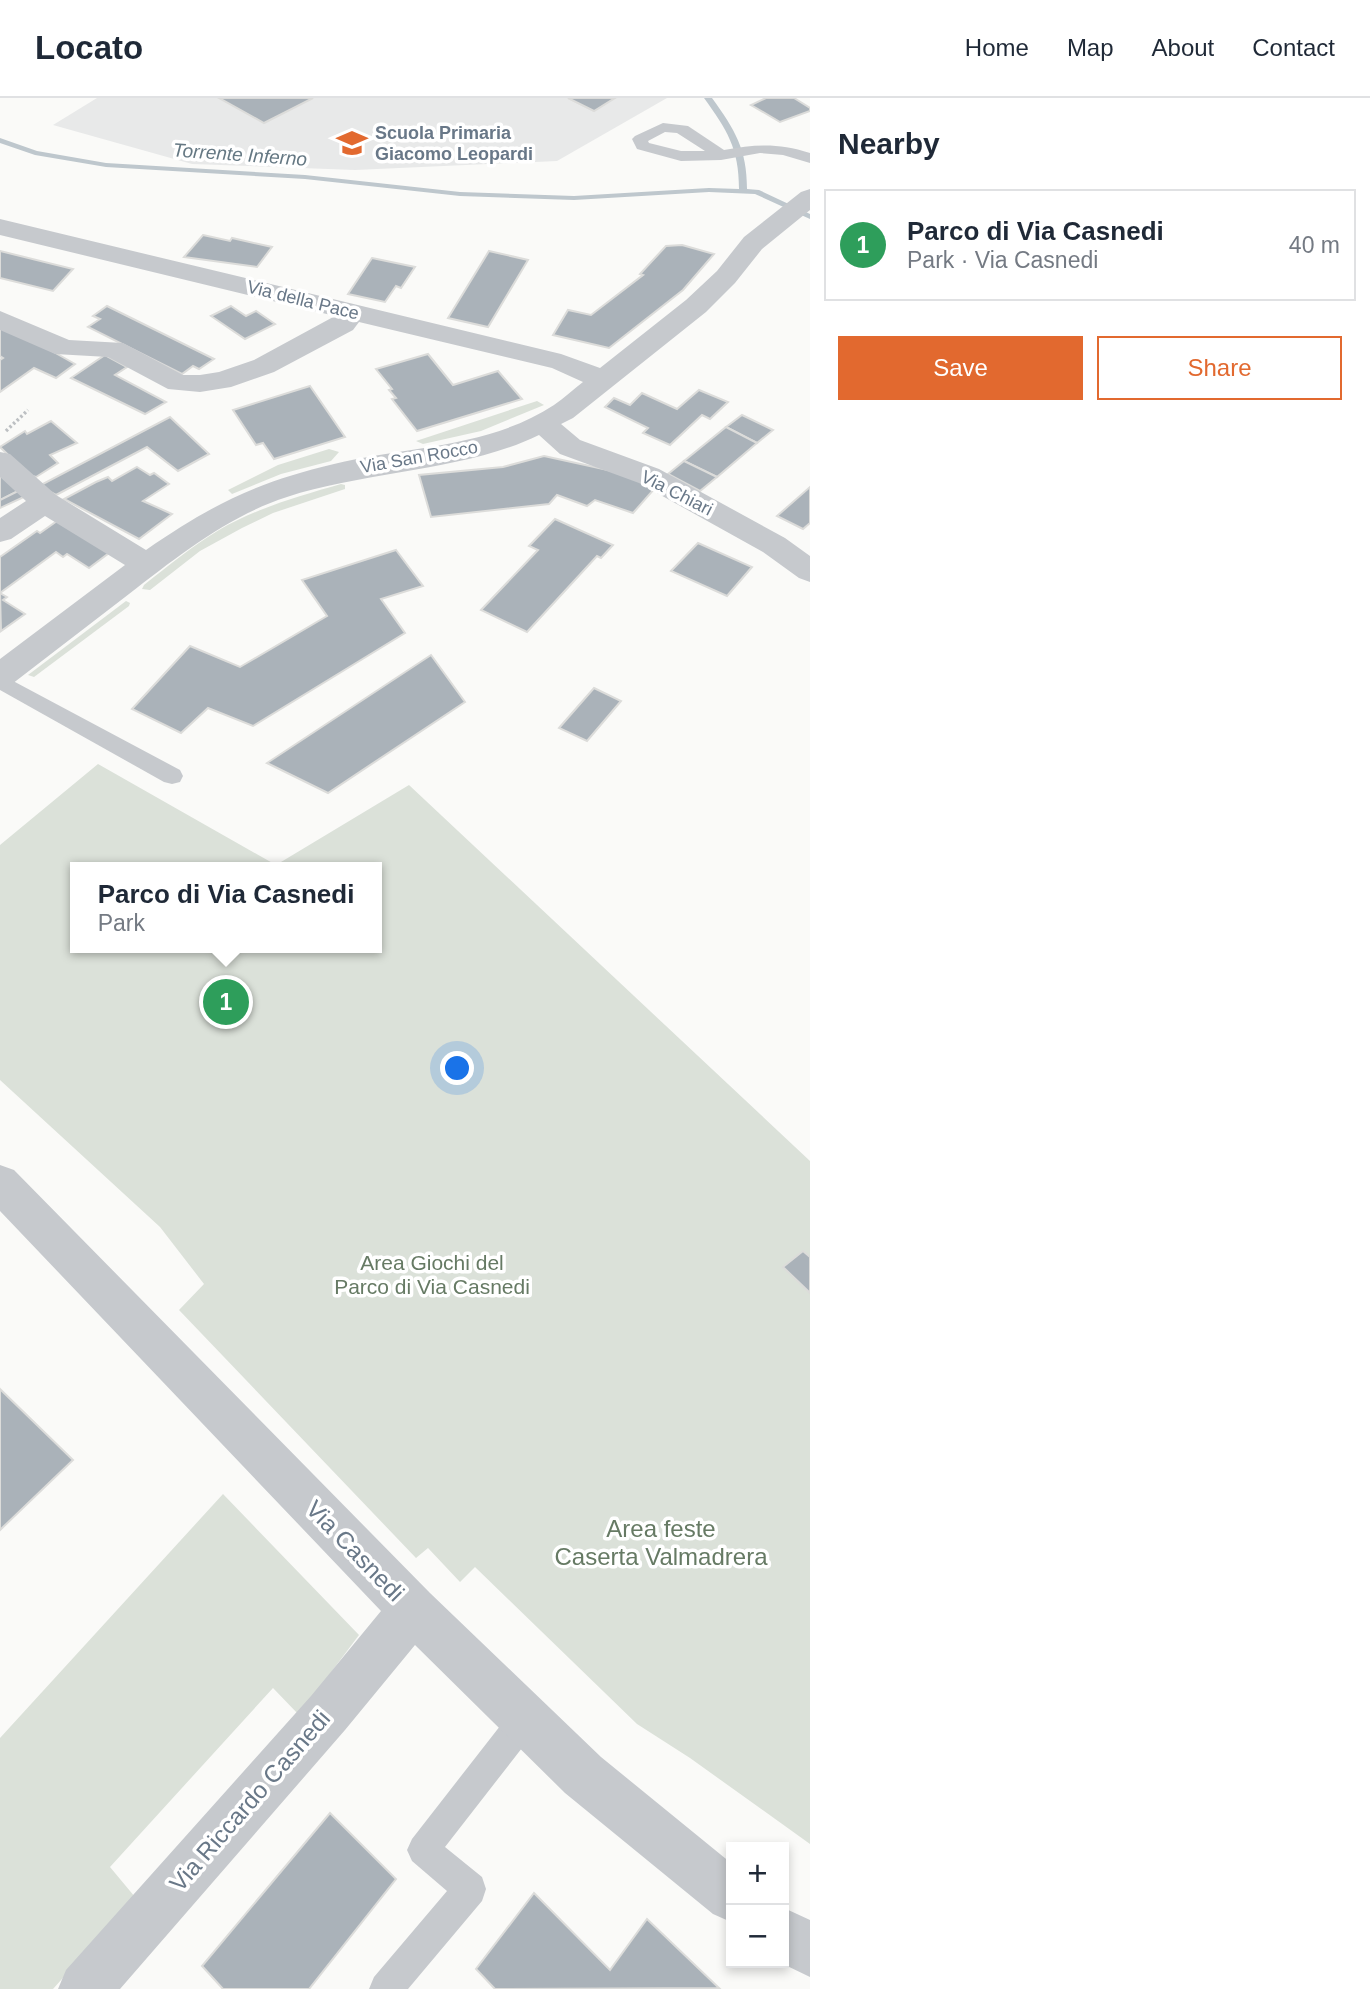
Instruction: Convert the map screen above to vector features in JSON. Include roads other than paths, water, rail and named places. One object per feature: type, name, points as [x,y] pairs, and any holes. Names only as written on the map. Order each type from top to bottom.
[{"type":"street","name":"Via San Rocco","points":[[0,679],[207,522],[274,491],[336,472],[475,448],[542,423],[563,412],[715,289],[745,251],[810,197]]},
{"type":"street","name":"Via della Pace","points":[[0,227],[561,362],[604,380]]},
{"type":"street","points":[[0,319],[26,333],[65,348],[113,349],[178,383],[189,384],[238,376],[343,324],[353,312]]},
{"type":"street","name":"Via Chiari","points":[[542,423],[570,447],[649,476],[774,545],[810,571]]},
{"type":"street","points":[[0,461],[45,502],[147,565]]},
{"type":"street","points":[[0,532],[45,502]]},
{"type":"street","name":"Via Casnedi","points":[[0,1183],[412,1610],[583,1775],[726,1892]]},
{"type":"street","name":"Via Riccardo Casnedi","points":[[85,1989],[328,1713],[412,1610]]},
{"type":"street","points":[[789,1937],[810,1951]]},
{"type":"lane","points":[[726,154],[760,148],[785,150],[810,158]]},
{"type":"lane","points":[[0,679],[172,776]]},
{"type":"lane","points":[[386,1989],[470,1889],[423,1850],[525,1719]]},
{"type":"waterway","points":[[708,98],[736,140],[742,162],[743,191]]},
{"type":"waterway","name":"Torrente Inferno","points":[[0,140],[35,153],[106,165],[305,177],[460,194],[574,198],[709,190],[756,192],[810,217]]},
{"type":"place","name":"Scuola Primaria Giacomo Leopardi","points":[[352,143]]},
{"type":"place","name":"Parco di Via Casnedi","points":[[226,1002]]},
{"type":"park label","name":"Area Giochi del Parco di Via Casnedi","points":[[432,1275]]},
{"type":"park label","name":"Area feste Caserta Valmadrera","points":[[661,1543]]}]
